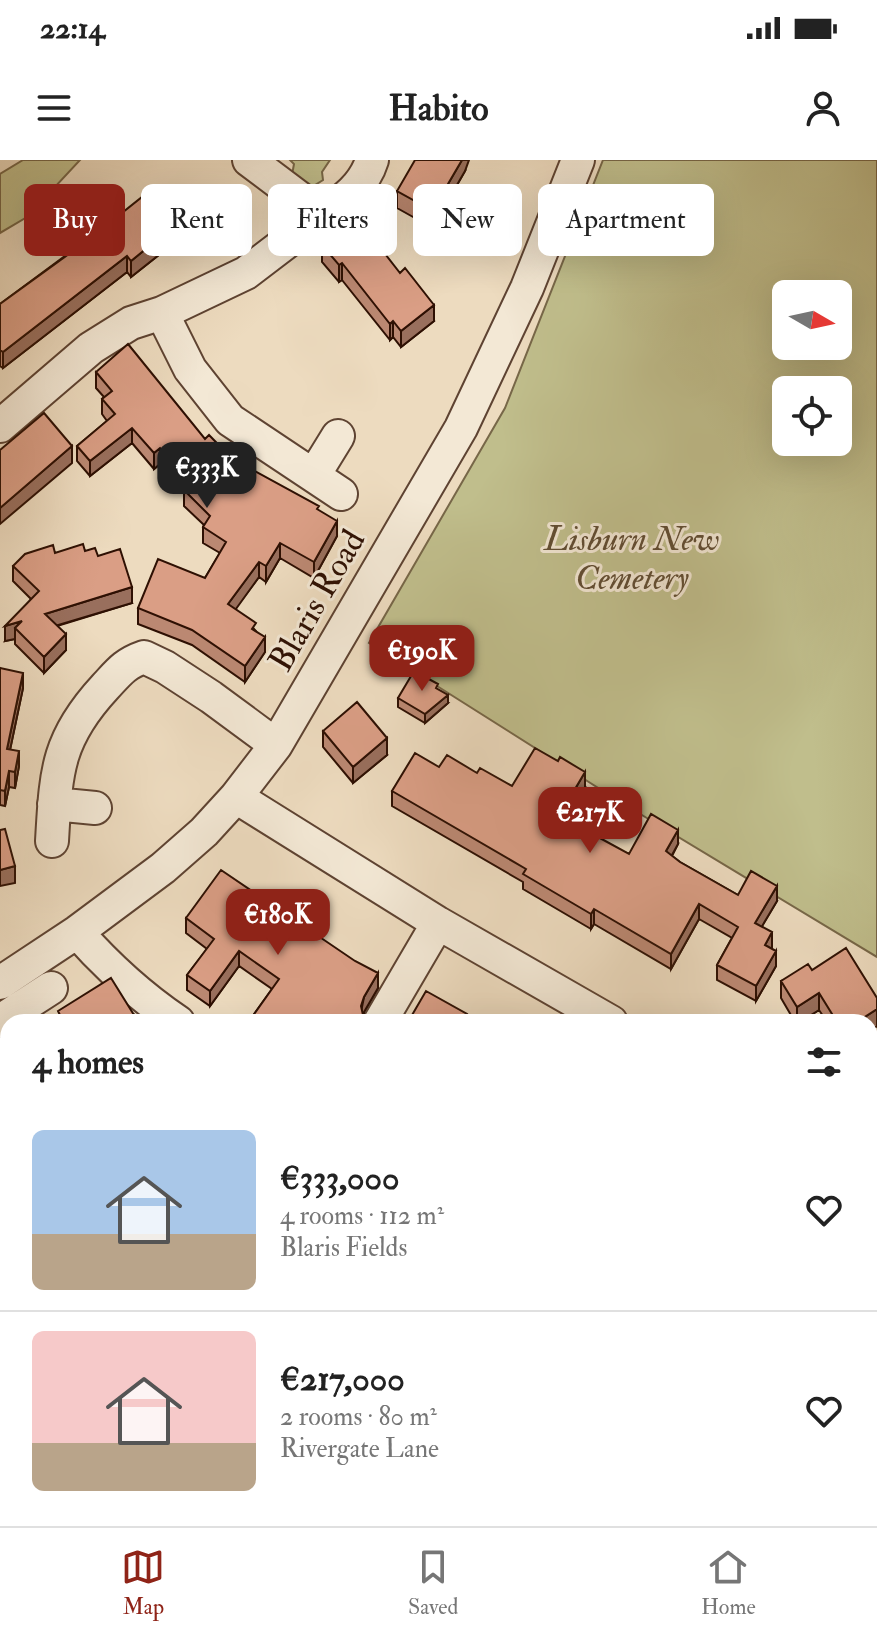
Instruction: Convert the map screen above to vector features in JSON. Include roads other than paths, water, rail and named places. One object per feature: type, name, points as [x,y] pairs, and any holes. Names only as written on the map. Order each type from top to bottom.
[{"type":"street","points":[[249,160],[281,184]]},
{"type":"street","points":[[359,184],[372,160]]},
{"type":"street","name":"Blaris Road","points":[[0,983],[77,932],[163,868],[204,832],[276,745],[461,428],[527,288],[578,160]]},
{"type":"street","points":[[0,426],[91,348],[131,323],[162,313],[246,273],[268,256]]},
{"type":"street","points":[[162,313],[190,369],[230,420],[341,494]]},
{"type":"street","points":[[314,475],[338,436]]},
{"type":"street","points":[[52,841],[57,774],[66,739],[94,699],[126,664],[144,657],[176,674],[276,745]]},
{"type":"street","points":[[236,797],[438,923],[597,1014]]},
{"type":"street","points":[[54,804],[95,808]]},
{"type":"street","points":[[385,1014],[438,923]]},
{"type":"street","points":[[77,932],[95,952],[166,1014]]},
{"type":"street","points":[[11,1014],[51,988]]},
{"type":"park label","name":"Lisburn New Cemetery","points":[[632,558]]}]
